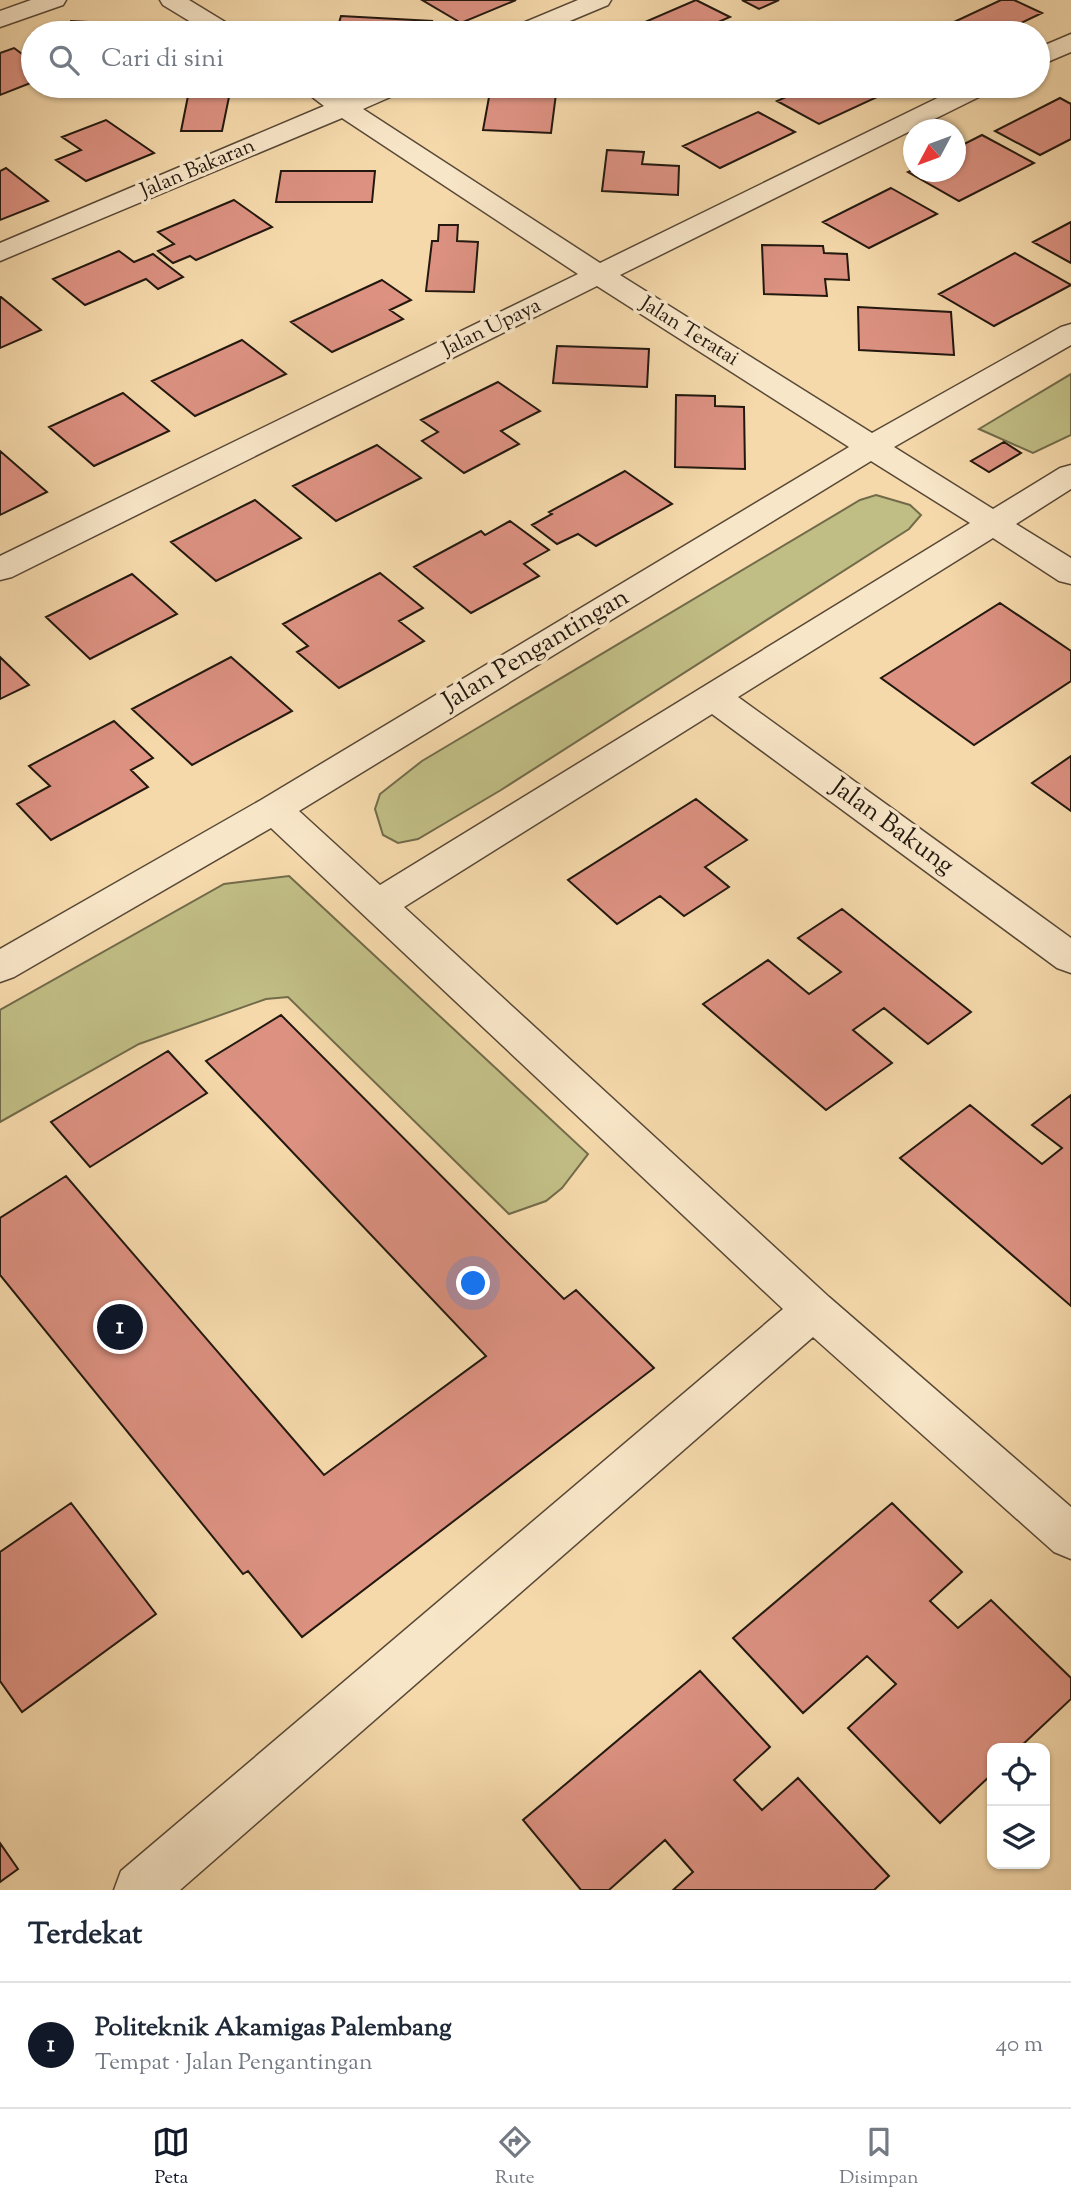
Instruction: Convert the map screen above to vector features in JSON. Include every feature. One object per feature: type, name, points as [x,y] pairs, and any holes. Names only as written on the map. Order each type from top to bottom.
[{"type":"street","points":[[0,20],[54,0]]},
{"type":"street","points":[[172,0],[206,21]]},
{"type":"street","points":[[548,21],[598,0]]},
{"type":"street","points":[[1050,52],[1071,42]]},
{"type":"street","name":"Jalan Teratai","points":[[330,98],[599,275],[1071,573]]},
{"type":"street","name":"Jalan Bakaran","points":[[0,253],[366,98]]},
{"type":"street","name":"Jalan Upaya","points":[[0,569],[958,98]]},
{"type":"street","name":"Jalan Pengantingan","points":[[0,967],[274,809],[872,447],[1071,333]]},
{"type":"street","points":[[377,905],[1071,475]]},
{"type":"street","name":"Jalan Bakung","points":[[712,696],[1071,958]]},
{"type":"street","points":[[274,809],[813,1310],[1071,1537]]},
{"type":"street","points":[[140,1890],[813,1310]]},
{"type":"shaded area","points":[[1071,374],[1071,435],[1033,453],[979,429]]},
{"type":"shaded area","points":[[876,495],[910,505],[921,515],[909,529],[501,790],[418,839],[398,843],[383,835],[375,809],[380,794],[422,761],[860,500]]},
{"type":"shaded area","points":[[289,876],[588,1154],[562,1188],[546,1201],[509,1214],[288,997],[266,999],[139,1044],[0,1122],[0,1010],[224,884]]},
{"type":"building","points":[[422,0],[516,0],[466,21],[458,21]]},
{"type":"building","points":[[696,0],[730,17],[721,21],[647,21]]},
{"type":"building","points":[[742,0],[779,0],[759,9]]},
{"type":"building","points":[[1001,0],[1014,0],[1042,13],[1025,21],[956,21]]},
{"type":"building","points":[[341,16],[432,21],[340,21]]},
{"type":"building","points":[[14,48],[21,53],[21,87],[0,95],[0,53]]},
{"type":"building","points":[[188,98],[229,98],[222,131],[181,131]]},
{"type":"building","points":[[489,98],[555,98],[551,133],[483,130]]},
{"type":"building","points":[[784,98],[875,98],[819,124],[777,101]]},
{"type":"building","points":[[1060,98],[1071,104],[1071,139],[1040,155],[995,131]]},
{"type":"building","points":[[758,112],[795,132],[720,168],[683,146]]},
{"type":"building","points":[[106,120],[154,153],[86,181],[56,160],[81,150],[62,137]]},
{"type":"building","points":[[982,135],[1034,163],[959,201],[926,182],[966,182],[966,143]]},
{"type":"building","points":[[607,150],[644,152],[642,164],[679,166],[678,195],[602,191]]},
{"type":"building","points":[[6,168],[48,201],[0,220],[0,171]]},
{"type":"building","points":[[281,171],[375,171],[372,202],[276,202]]},
{"type":"building","points":[[891,188],[937,214],[869,248],[823,222]]},
{"type":"building","points":[[234,200],[272,227],[196,260],[190,256],[173,263],[158,251],[174,244],[158,232]]},
{"type":"building","points":[[1071,222],[1071,263],[1033,242]]},
{"type":"building","points":[[439,225],[458,225],[457,241],[478,242],[474,292],[426,291],[432,241],[438,241]]},
{"type":"building","points":[[762,245],[823,246],[824,253],[847,254],[849,280],[825,279],[827,296],[764,294]]},
{"type":"building","points":[[119,251],[134,262],[153,254],[183,277],[158,289],[146,279],[85,305],[53,279]]},
{"type":"building","points":[[1015,253],[1071,285],[994,326],[939,294]]},
{"type":"building","points":[[382,280],[411,300],[390,310],[403,319],[332,352],[291,322]]},
{"type":"building","points":[[1,297],[41,330],[0,348]]},
{"type":"building","points":[[858,307],[951,312],[954,355],[859,350]]},
{"type":"building","points":[[242,340],[286,374],[195,416],[152,381]]},
{"type":"building","points":[[557,346],[649,349],[647,387],[553,383]]},
{"type":"building","points":[[498,382],[540,411],[501,431],[519,444],[464,473],[422,441],[438,432],[421,420]]},
{"type":"building","points":[[123,393],[169,431],[94,466],[49,427]]},
{"type":"building","points":[[676,395],[715,396],[715,406],[744,407],[745,469],[675,467]]},
{"type":"building","points":[[1004,442],[1021,453],[989,472],[971,461]]},
{"type":"building","points":[[377,445],[421,478],[336,521],[293,486]]},
{"type":"building","points":[[0,451],[47,492],[0,515]]},
{"type":"building","points":[[625,471],[672,504],[596,546],[578,534],[557,544],[532,525],[552,514],[549,512]]},
{"type":"building","points":[[255,500],[301,538],[216,581],[171,542]]},
{"type":"building","points":[[510,521],[549,550],[524,564],[539,576],[471,613],[414,567],[481,531],[485,535]]},
{"type":"building","points":[[380,573],[423,608],[399,621],[424,641],[339,688],[297,652],[308,646],[283,624]]},
{"type":"building","points":[[132,574],[177,614],[90,659],[46,617]]},
{"type":"building","points":[[1000,603],[1071,651],[1071,681],[974,745],[881,678]]},
{"type":"building","points":[[0,657],[29,685],[0,699]]},
{"type":"building","points":[[231,657],[292,711],[192,765],[132,709]]},
{"type":"building","points":[[114,721],[153,758],[131,770],[148,787],[51,840],[17,804],[50,786],[29,766]]},
{"type":"building","points":[[1071,756],[1071,811],[1032,783]]},
{"type":"building","points":[[696,799],[747,840],[705,867],[729,887],[684,916],[660,896],[617,924],[568,880]]},
{"type":"building","points":[[842,909],[971,1012],[928,1044],[884,1008],[853,1030],[892,1063],[826,1110],[703,1004],[768,960],[809,994],[841,972],[798,938]]},
{"type":"building","points":[[281,1015],[564,1299],[576,1290],[654,1368],[302,1637],[248,1571],[243,1574],[0,1275],[0,1218],[66,1176],[324,1475],[486,1356],[206,1061]]},
{"type":"building","points":[[168,1051],[207,1093],[90,1167],[51,1122]]},
{"type":"building","points":[[1071,1095],[1071,1306],[900,1158],[970,1105],[1042,1164],[1062,1148],[1032,1125]]},
{"type":"building","points":[[71,1503],[156,1614],[22,1712],[0,1681],[0,1552]]},
{"type":"building","points":[[892,1503],[962,1572],[930,1601],[958,1628],[991,1600],[1071,1678],[1071,1699],[1024,1743],[987,1743],[987,1779],[940,1823],[848,1728],[896,1684],[867,1656],[803,1713],[733,1638]]},
{"type":"building","points":[[700,1671],[770,1747],[734,1780],[762,1810],[798,1778],[889,1876],[874,1890],[673,1890],[693,1872],[665,1840],[609,1890],[581,1890],[523,1820]]},
{"type":"building","points":[[0,1843],[18,1869],[0,1882]]},
{"type":"place","name":"Politeknik Akamigas Palembang","points":[[120,1327]]}]
